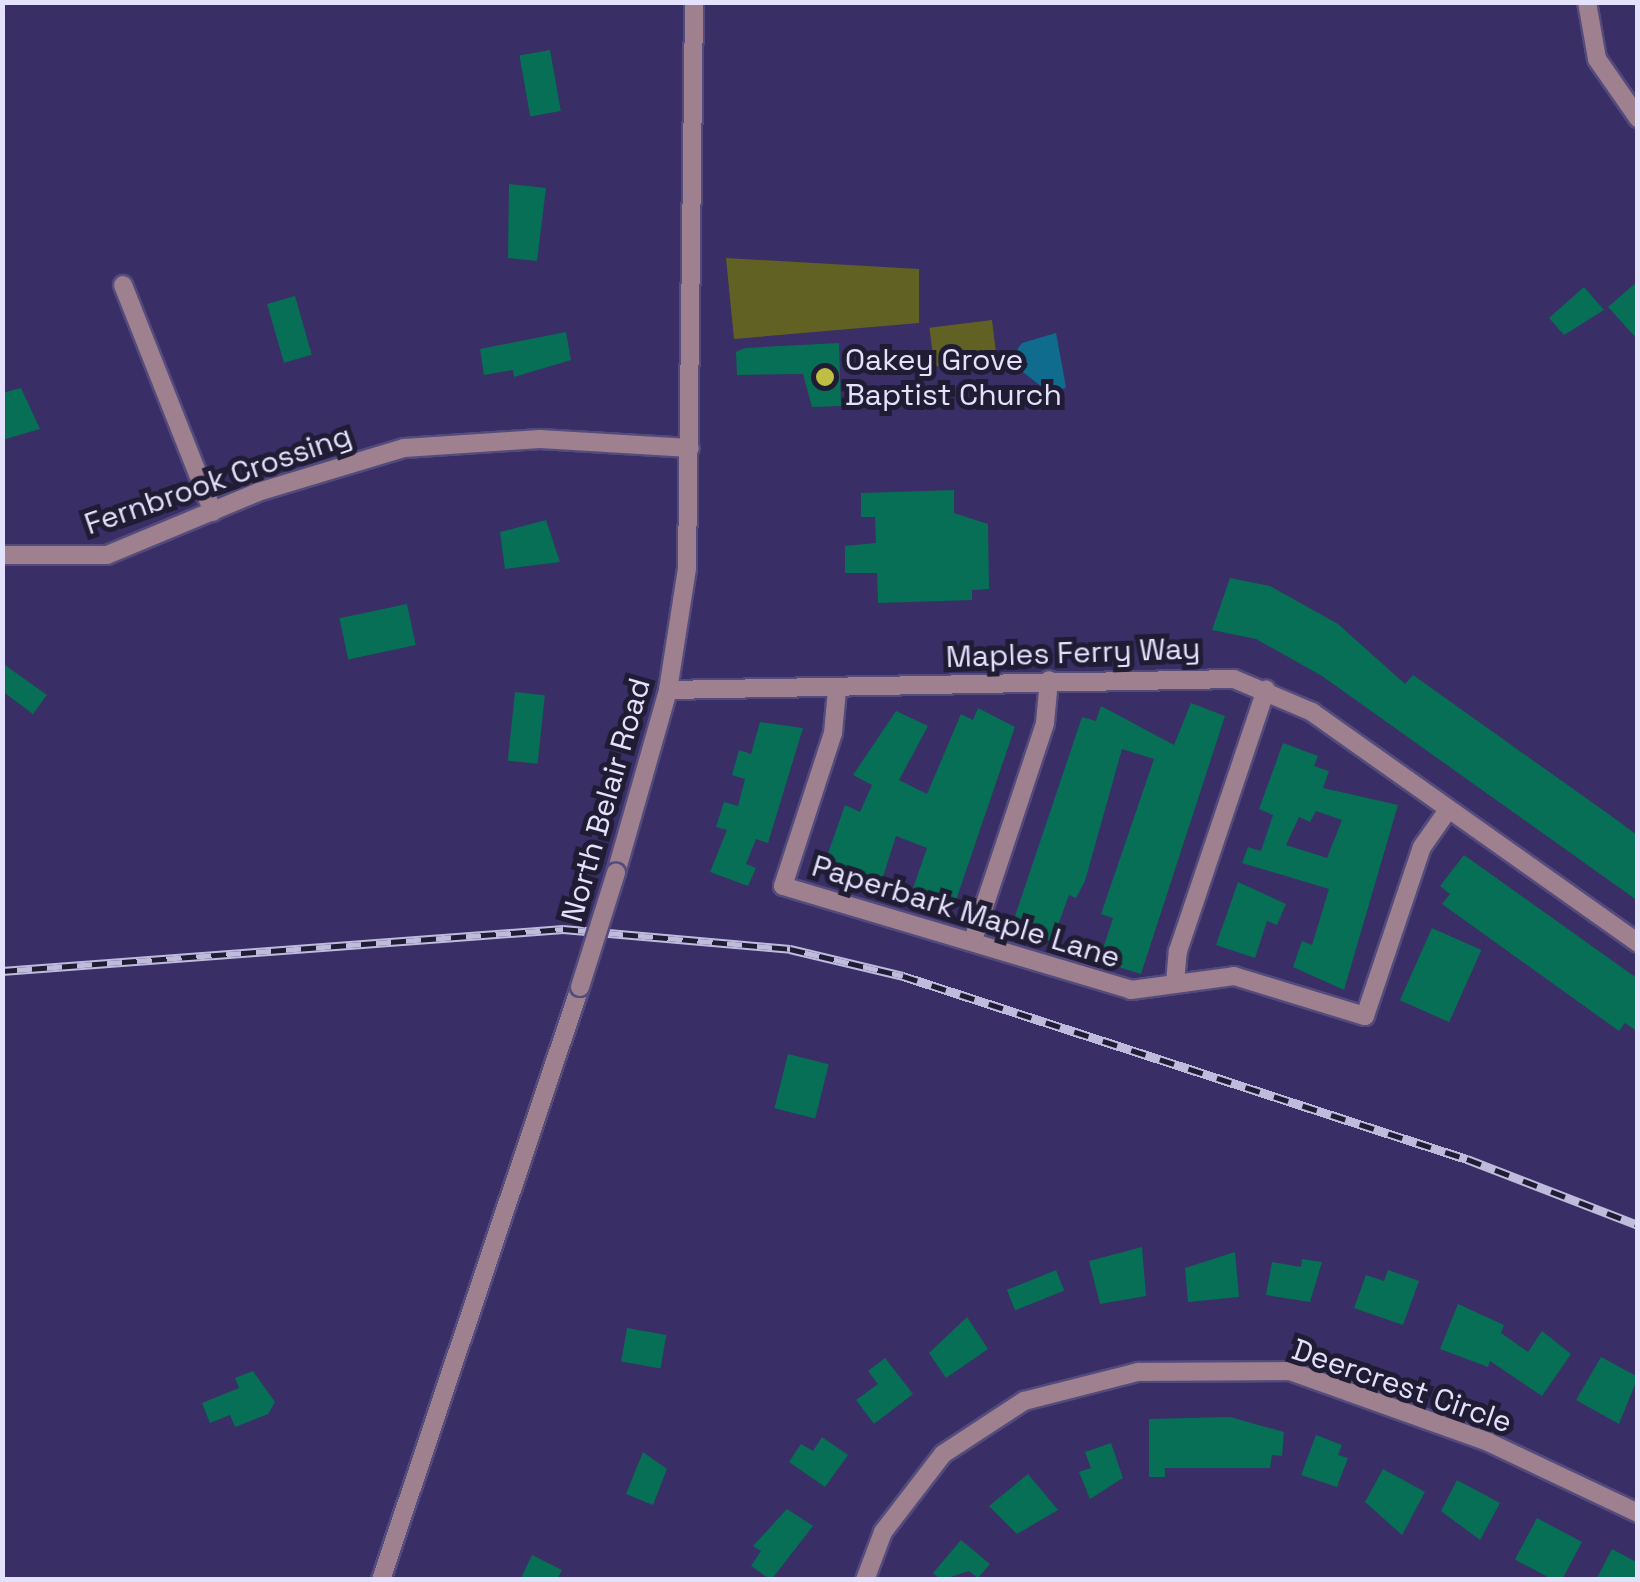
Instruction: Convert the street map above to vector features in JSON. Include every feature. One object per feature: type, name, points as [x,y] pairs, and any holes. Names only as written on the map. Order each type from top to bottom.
[{"type":"street","name":"North Belair Road","points":[[381,1580],[580,986],[668,690],[687,568],[694,2]]},
{"type":"street","points":[[1587,2],[1598,59],[1638,118]]},
{"type":"street","points":[[123,284],[213,512]]},
{"type":"street","name":"Fernbrook Crossing","points":[[2,555],[107,555],[213,512],[404,448],[540,438],[690,448]]},
{"type":"street","name":"Maples Ferry Way","points":[[668,690],[837,690],[1206,674],[1266,689],[1638,943]]},
{"type":"street","points":[[974,937],[1045,723],[1049,680]]},
{"type":"street","points":[[1175,983],[1178,952],[1266,689]]},
{"type":"street","name":"Paperbark Maple Lane","points":[[837,690],[833,733],[783,886],[974,937],[1131,990],[1234,976],[1365,1016],[1422,846],[1448,810]]},
{"type":"street","name":"Deercrest Circle","points":[[866,1580],[883,1532],[943,1454],[1024,1401],[1138,1372],[1290,1371],[1488,1442],[1638,1513]]},
{"type":"shaded area","points":[[726,258],[919,269],[919,323],[734,339]]},
{"type":"shaded area","points":[[992,320],[997,359],[934,366],[929,328]]},
{"type":"water","points":[[1056,333],[1066,387],[1052,395],[1009,361],[1022,343]]},
{"type":"building","points":[[550,50],[561,111],[530,116],[519,55]]},
{"type":"building","points":[[509,184],[546,188],[537,261],[508,258]]},
{"type":"building","points":[[1638,281],[1638,340],[1608,307]]},
{"type":"building","points":[[1584,287],[1604,310],[1564,335],[1549,318]]},
{"type":"building","points":[[295,296],[312,355],[284,363],[267,304]]},
{"type":"building","points":[[566,332],[571,360],[514,377],[513,370],[484,375],[480,349]]},
{"type":"building","name":"Oakey Grove Baptist Church","points":[[839,343],[841,406],[812,407],[803,374],[737,375],[736,352],[745,348]]},
{"type":"building","points":[[21,388],[40,429],[2,440],[2,393]]},
{"type":"building","points":[[954,490],[954,513],[988,524],[989,589],[972,590],[972,600],[878,603],[877,573],[845,573],[845,546],[876,543],[875,517],[861,517],[861,493]]},
{"type":"building","points":[[546,520],[560,562],[505,569],[500,532]]},
{"type":"building","points":[[1230,578],[1270,586],[1338,624],[1405,684],[1413,675],[1638,836],[1638,901],[1322,676],[1256,639],[1212,630]]},
{"type":"building","points":[[407,604],[416,645],[348,659],[340,618]]},
{"type":"building","points":[[2,663],[47,695],[33,714],[2,691]]},
{"type":"building","points":[[515,692],[545,695],[538,764],[508,761]]},
{"type":"building","points":[[1191,703],[1225,716],[1141,974],[1099,961],[1113,918],[1101,914],[1154,759],[1122,749],[1085,881],[1076,898],[1069,895],[1052,942],[1011,928],[1082,717],[1096,721],[1101,706],[1174,745]]},
{"type":"building","points":[[978,708],[1015,727],[953,909],[911,894],[927,848],[896,836],[881,883],[826,859],[845,805],[860,812],[872,785],[853,775],[896,711],[928,726],[899,780],[927,794],[961,714],[973,720]]},
{"type":"building","points":[[760,722],[803,728],[768,843],[756,839],[746,864],[756,868],[748,886],[710,872],[727,830],[716,827],[724,802],[738,806],[745,779],[732,775],[739,750],[751,754]]},
{"type":"building","points":[[1283,743],[1318,756],[1314,766],[1329,771],[1323,788],[1398,805],[1344,990],[1293,967],[1302,941],[1312,945],[1329,889],[1242,863],[1248,847],[1261,851],[1273,815],[1259,809]],"holes":[[[1316,811],[1342,820],[1327,858],[1286,845],[1299,817],[1310,822]]]},
{"type":"building","points":[[1464,855],[1638,979],[1638,1032],[1625,1023],[1619,1031],[1442,904],[1450,894],[1440,886]]},
{"type":"building","points":[[1238,882],[1286,904],[1277,925],[1267,921],[1255,958],[1216,945]]},
{"type":"building","points":[[1432,928],[1481,950],[1449,1022],[1400,1000]]},
{"type":"building","points":[[788,1054],[829,1064],[815,1118],[774,1108]]},
{"type":"building","points":[[1142,1247],[1146,1296],[1100,1304],[1089,1261]]},
{"type":"building","points":[[1235,1252],[1239,1297],[1188,1302],[1185,1268]]},
{"type":"building","points":[[1302,1259],[1322,1262],[1310,1302],[1266,1295],[1272,1262],[1301,1267]]},
{"type":"building","points":[[1056,1270],[1064,1290],[1015,1310],[1007,1290]]},
{"type":"building","points":[[1388,1270],[1419,1281],[1403,1325],[1354,1308],[1366,1275],[1384,1281]]},
{"type":"building","points":[[1458,1304],[1504,1325],[1501,1333],[1528,1352],[1542,1331],[1571,1354],[1542,1396],[1490,1361],[1488,1367],[1440,1349]]},
{"type":"building","points":[[967,1317],[988,1349],[946,1378],[929,1353]]},
{"type":"building","points":[[627,1328],[666,1335],[660,1368],[621,1361]]},
{"type":"building","points":[[1601,1357],[1638,1377],[1619,1424],[1576,1400]]},
{"type":"building","points":[[885,1358],[913,1394],[874,1424],[856,1400],[878,1384],[868,1371]]},
{"type":"building","points":[[253,1371],[275,1402],[268,1414],[235,1427],[230,1415],[210,1423],[202,1403],[239,1388],[235,1378]]},
{"type":"building","points":[[1230,1417],[1284,1432],[1282,1456],[1272,1455],[1270,1468],[1165,1468],[1165,1477],[1149,1477],[1149,1419]]},
{"type":"building","points":[[1316,1435],[1342,1445],[1338,1455],[1348,1458],[1337,1487],[1301,1475]]},
{"type":"building","points":[[822,1437],[848,1455],[825,1487],[789,1462],[801,1444],[813,1451]]},
{"type":"building","points":[[1111,1443],[1123,1478],[1090,1499],[1079,1472],[1091,1468],[1085,1452]]},
{"type":"building","points":[[643,1452],[667,1469],[653,1505],[626,1494]]},
{"type":"building","points":[[1383,1469],[1425,1492],[1402,1535],[1365,1502]]},
{"type":"building","points":[[1028,1474],[1058,1510],[1017,1534],[989,1506]]},
{"type":"building","points":[[1457,1480],[1500,1503],[1480,1540],[1441,1511]]},
{"type":"building","points":[[787,1509],[813,1526],[771,1580],[751,1566],[761,1551],[753,1546]]},
{"type":"building","points":[[1537,1518],[1582,1542],[1562,1580],[1553,1580],[1515,1559]]},
{"type":"building","points":[[961,1540],[990,1564],[978,1578],[969,1571],[941,1580],[933,1573]]},
{"type":"building","points":[[1612,1549],[1638,1563],[1638,1580],[1596,1580]]},
{"type":"building","points":[[532,1555],[562,1570],[557,1580],[520,1580]]},
{"type":"railway","points":[[2,971],[563,929],[790,949],[903,976],[1467,1159],[1638,1225]]},
{"type":"place","name":"Oakey Grove Baptist Church","points":[[825,377]]}]
